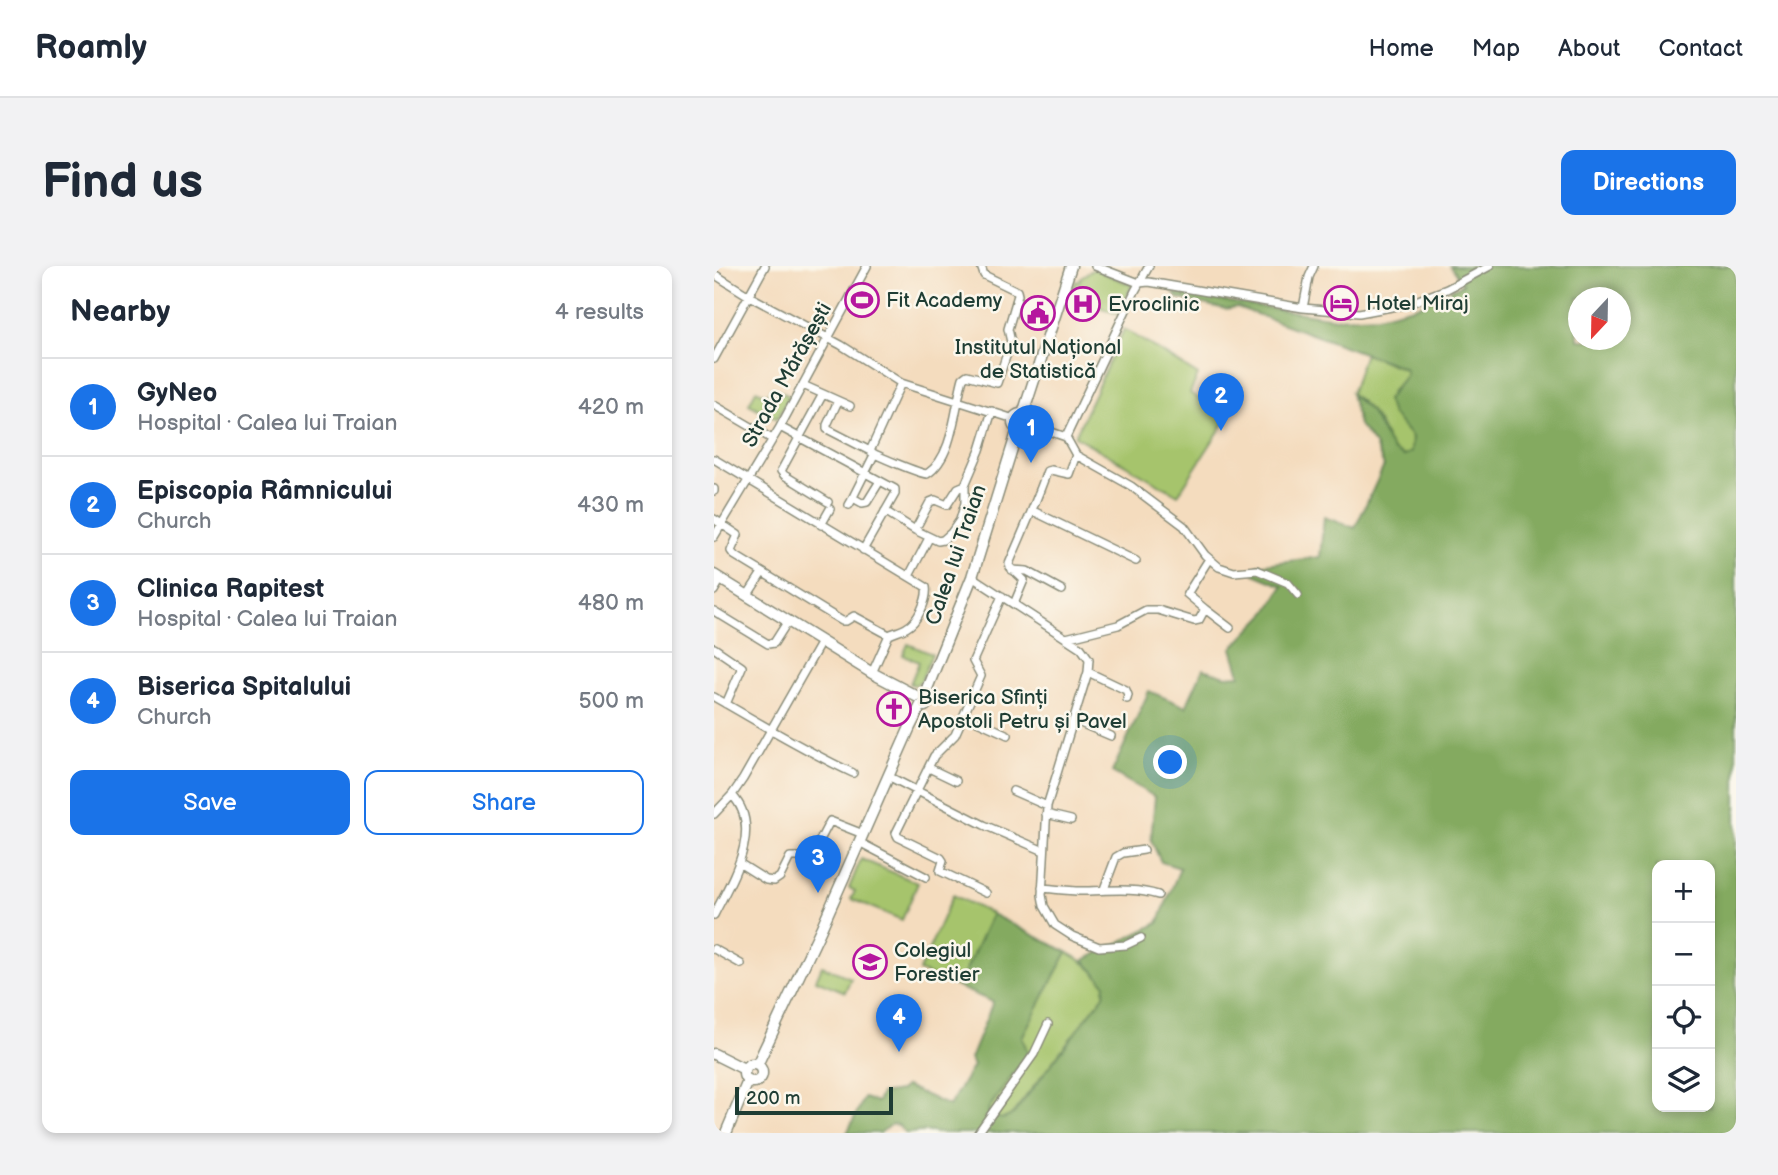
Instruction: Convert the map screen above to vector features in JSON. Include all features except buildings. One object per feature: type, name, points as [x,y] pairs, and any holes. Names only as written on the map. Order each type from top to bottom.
[{"type":"main road","name":"Calea lui Traian","points":[[730,1131],[748,1081],[760,1079],[761,1070],[757,1065],[861,838],[972,577],[1071,266]]},
{"type":"main road","points":[[718,577],[872,673],[921,698]]},
{"type":"main road","points":[[714,1054],[744,1069]]},
{"type":"main road","points":[[744,1069],[751,1064],[757,1065]]},
{"type":"main road","points":[[744,1069],[744,1076],[748,1081]]},
{"type":"street","points":[[714,359],[765,266]]},
{"type":"street","name":"Strada Mărășești","points":[[714,537],[780,427],[867,266]]},
{"type":"street","points":[[838,401],[827,429],[872,453],[896,461],[921,474],[930,472],[940,458],[954,427],[957,401],[965,376],[994,383],[999,380],[1012,340],[1008,329],[1018,295],[1015,289],[984,275],[981,266]]},
{"type":"street","points":[[1095,266],[1139,283],[1343,313],[1382,310],[1408,304],[1447,289],[1490,266]]},
{"type":"street","points":[[1066,437],[1149,266]]},
{"type":"street","points":[[1303,308],[1314,266]]},
{"type":"street","points":[[714,274],[748,296],[829,338],[901,383],[1066,437],[1076,455],[1131,486],[1180,523],[1192,534],[1209,559],[1229,571],[1257,570],[1288,583],[1298,595]]},
{"type":"street","points":[[714,340],[722,345]]},
{"type":"street","points":[[880,481],[867,502],[850,502],[865,473],[901,383]]},
{"type":"street","points":[[803,385],[850,406]]},
{"type":"street","points":[[821,525],[829,505],[782,474],[822,394]]},
{"type":"street","points":[[714,405],[772,439]]},
{"type":"street","points":[[886,511],[929,538],[940,541],[958,524],[965,503],[965,485],[992,411]]},
{"type":"street","points":[[780,427],[896,492],[863,550]]},
{"type":"street","points":[[1014,444],[1023,436],[1041,429]]},
{"type":"street","points":[[1014,604],[1024,580],[1009,564],[1033,511],[1047,471],[1069,474],[1076,455]]},
{"type":"street","points":[[714,459],[926,587],[915,620],[906,628],[889,635],[872,673]]},
{"type":"street","points":[[915,530],[928,503],[935,500],[947,505],[958,488],[965,485]]},
{"type":"street","points":[[1033,511],[1136,561]]},
{"type":"street","points":[[714,519],[738,535],[732,553],[762,573],[842,621],[854,616],[889,635]]},
{"type":"street","points":[[909,576],[929,538]]},
{"type":"street","points":[[1209,559],[1187,594],[1230,628]]},
{"type":"street","points":[[1012,570],[1027,571],[1062,590]]},
{"type":"street","points":[[747,596],[762,573]]},
{"type":"street","points":[[714,591],[718,577]]},
{"type":"street","points":[[972,577],[1066,638],[1087,655],[1090,665],[1046,810],[1042,888],[1044,906],[1050,919],[1072,936],[1099,947],[1126,945],[1141,938]]},
{"type":"street","points":[[986,893],[943,873],[940,869],[943,861],[941,858],[896,835],[934,756],[951,741],[964,715],[981,676],[973,661],[1002,596]]},
{"type":"street","points":[[1066,638],[1118,625],[1146,610],[1158,610],[1197,621],[1205,609]]},
{"type":"street","points":[[714,611],[771,645],[788,621]]},
{"type":"street","points":[[714,814],[732,795],[821,642]]},
{"type":"street","points":[[714,648],[742,667],[726,704]]},
{"type":"street","points":[[1088,672],[1126,690],[1127,699]]},
{"type":"street","points":[[714,697],[818,757],[853,773]]},
{"type":"street","points":[[964,715],[1008,735]]},
{"type":"street","points":[[1073,720],[1111,736]]},
{"type":"street","points":[[929,768],[956,781]]},
{"type":"street","points":[[888,776],[1044,851]]},
{"type":"street","points":[[1013,791],[1046,810],[1071,820]]},
{"type":"street","points":[[942,803],[946,793]]},
{"type":"street","points":[[714,915],[739,863],[744,845],[743,810],[732,795]]},
{"type":"street","points":[[739,863],[766,880],[774,881],[790,857],[804,857],[819,842],[830,821],[926,877]]},
{"type":"street","points":[[1104,889],[1116,857],[1123,853],[1144,850]]},
{"type":"street","points":[[1042,888],[1140,891],[1158,895]]},
{"type":"street","points":[[714,949],[741,964]]},
{"type":"street","points":[[978,1133],[1034,1054],[1048,1024]]},
{"type":"green space","points":[[1450,266],[1736,266],[1736,1133],[905,1133],[898,1125],[892,1124],[880,1133],[847,1133],[864,1098],[877,1102],[881,1094],[900,1091],[906,1086],[949,1106],[973,1066],[970,1059],[993,1002],[958,987],[992,914],[1067,952],[1022,1037],[1028,1053],[988,1113],[1001,1119],[1014,1113],[1104,995],[1105,984],[1084,960],[1158,923],[1180,868],[1161,862],[1151,840],[1155,797],[1112,772],[1149,691],[1186,707],[1203,669],[1226,676],[1240,675],[1232,648],[1267,612],[1283,586],[1254,574],[1258,565],[1320,557],[1324,517],[1355,528],[1384,466],[1375,445],[1359,425],[1351,394],[1370,411],[1393,450],[1404,456],[1411,452],[1412,437],[1392,414],[1387,400],[1406,374],[1402,367],[1237,307],[1225,309],[1177,298],[1174,293],[1335,318],[1378,316],[1417,306],[1463,284]]},
{"type":"green space","points":[[1094,269],[1132,285],[1119,315],[1070,295],[1076,281],[1079,282],[1081,277]]},
{"type":"green space","points":[[1124,329],[1198,375],[1190,393],[1228,417],[1178,495],[1075,436]]},
{"type":"green space","points":[[1365,353],[1406,370],[1404,378],[1390,393],[1411,433],[1412,449],[1408,456],[1401,455],[1392,448],[1373,415],[1351,394]]},
{"type":"green space","points":[[772,387],[789,396],[777,419],[749,404],[756,390],[767,395]]},
{"type":"green space","points":[[908,644],[932,654],[921,681],[915,685],[910,684],[919,662],[903,655]]},
{"type":"green space","points":[[861,859],[918,883],[902,920],[851,899],[855,891],[849,888]]},
{"type":"green space","points":[[953,895],[992,914],[958,987],[919,971]]},
{"type":"green space","points":[[1067,952],[1092,969],[1101,979],[1105,984],[1104,995],[1013,1113],[1004,1119],[995,1117],[988,1113],[989,1108],[1029,1022]]},
{"type":"green space","points":[[822,966],[851,978],[845,992],[816,980]]},
{"type":"place","name":"Fit Academy","points":[[862,300]]},
{"type":"place","name":"Hotel Miraj","points":[[1341,303]]},
{"type":"place","name":"Evroclinic","points":[[1083,304]]},
{"type":"place","name":"Institutul Național de Statistică","points":[[1038,313]]},
{"type":"place","name":"Episcopia Râmnicului","points":[[1221,431]]},
{"type":"place","name":"GyNeo","points":[[1031,463]]},
{"type":"place","name":"Biserica Sfinți Apostoli Petru și Pavel","points":[[894,709]]},
{"type":"place","name":"Clinica Rapitest","points":[[818,893]]},
{"type":"place","name":"Colegiul Forestier","points":[[870,962]]},
{"type":"place","name":"Biserica Spitalului","points":[[899,1052]]}]
